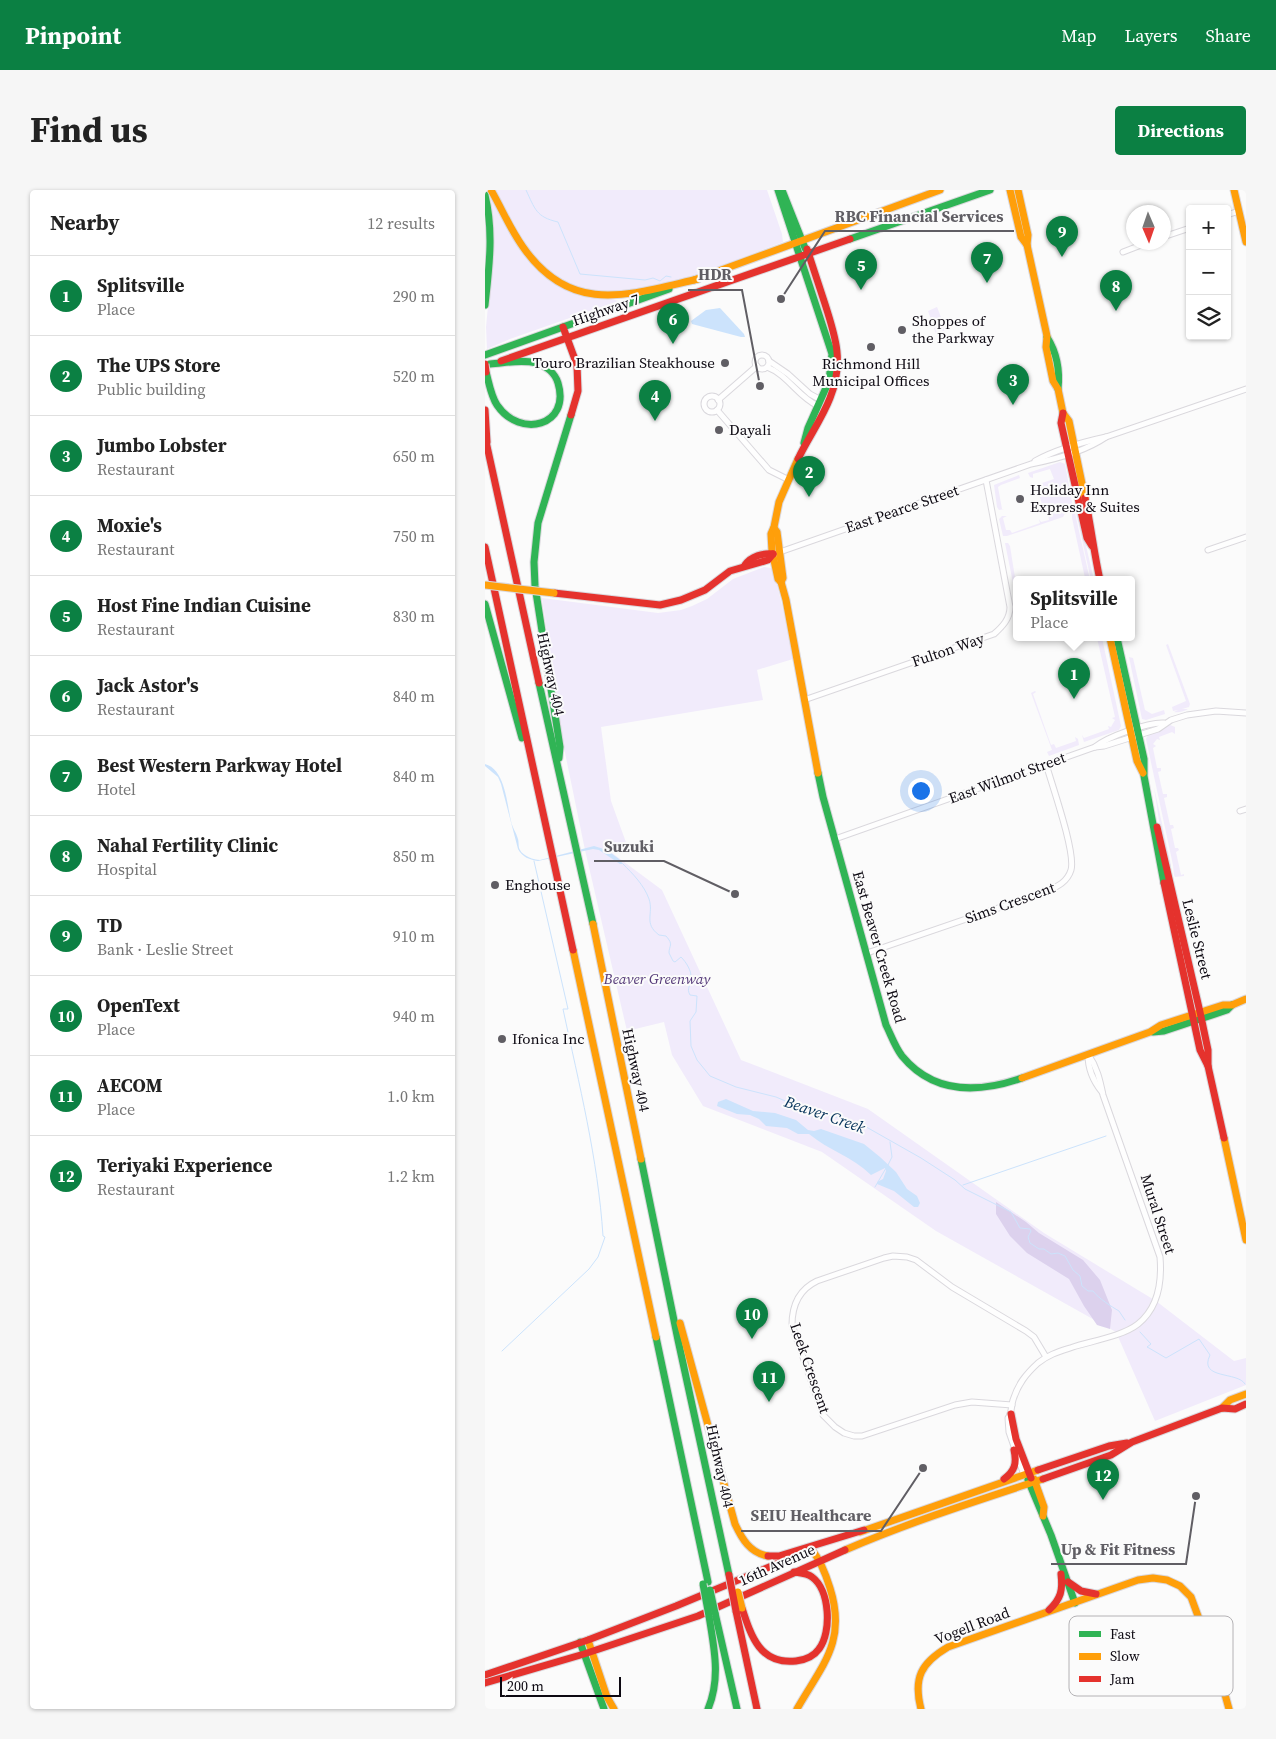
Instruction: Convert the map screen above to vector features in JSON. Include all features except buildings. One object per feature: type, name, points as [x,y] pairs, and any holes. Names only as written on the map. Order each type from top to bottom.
[{"type":"main road","points":[[491,190],[523,246],[537,264],[550,277],[582,294],[608,297],[627,295],[698,279]]},
{"type":"main road","points":[[778,190],[801,241]]},
{"type":"main road","points":[[784,190],[801,241]]},
{"type":"main road","name":"Highway 7","points":[[485,355],[940,190]]},
{"type":"main road","name":"Highway 7","points":[[487,366],[990,190]]},
{"type":"main road","points":[[1010,190],[1021,237],[1027,246]]},
{"type":"main road","points":[[1018,190],[1028,236],[1027,246],[1047,336],[1052,344],[1059,379],[1058,389],[1063,413],[1061,423],[1071,450],[1087,538],[1092,546],[1099,576]]},
{"type":"main road","points":[[1234,190],[1246,242]]},
{"type":"main road","points":[[485,195],[488,204],[490,248],[485,305]]},
{"type":"main road","name":"East Beaver Creek Road","points":[[801,241],[809,254],[839,355],[836,380],[808,428],[802,450],[780,499],[774,528],[771,532],[776,553],[778,579],[781,582],[818,774],[886,1025],[893,1041],[910,1063],[926,1076],[942,1084],[965,1089],[976,1089],[994,1086],[1150,1032],[1164,1031],[1223,1004],[1231,1005],[1246,999]]},
{"type":"main road","name":"East Beaver Creek Road","points":[[801,241],[801,257],[832,354],[830,375],[823,405]]},
{"type":"main road","points":[[558,766],[560,747],[535,586],[534,562],[538,523],[579,391],[577,366],[563,327]]},
{"type":"main road","points":[[530,362],[547,368],[554,374],[560,393],[557,408],[553,415],[545,422],[536,425],[527,426],[515,423],[497,405],[491,393],[487,366],[530,362]]},
{"type":"main road","points":[[485,410],[488,450]]},
{"type":"main road","name":"Highway 404","points":[[485,437],[597,943],[726,1560],[739,1609]]},
{"type":"main road","points":[[485,547],[671,1405],[712,1614],[737,1709]]},
{"type":"main road","points":[[485,585],[660,605],[681,600],[705,590],[726,573],[745,565],[751,566],[767,560],[776,553]]},
{"type":"main road","points":[[485,604],[510,700],[541,803]]},
{"type":"main road","name":"Leslie Street","points":[[1111,641],[1134,733],[1144,759],[1144,776],[1153,820],[1158,830],[1197,1016],[1200,1050],[1208,1066],[1246,1240]]},
{"type":"main road","name":"Leslie Street","points":[[1118,641],[1134,733]]},
{"type":"main road","points":[[664,1269],[739,1537],[754,1552],[771,1557],[864,1530]]},
{"type":"main road","name":"16th Avenue","points":[[1222,1408],[1229,1400],[1246,1394]]},
{"type":"main road","name":"16th Avenue","points":[[485,1683],[584,1654],[698,1616],[819,1561],[1104,1448],[1132,1442],[1222,1408],[1235,1409],[1246,1404]]},
{"type":"main road","points":[[1011,1414],[1013,1428],[1030,1478],[1035,1510],[1043,1517],[1075,1603]]},
{"type":"main road","name":"16th Avenue","points":[[485,1675],[588,1640],[677,1606],[864,1530],[989,1487],[1030,1478],[1111,1455],[1132,1442]]},
{"type":"main road","points":[[989,1487],[1006,1478],[1014,1470],[1016,1461],[1014,1450]]},
{"type":"main road","points":[[797,1709],[829,1655],[835,1642],[837,1631],[836,1604],[819,1561],[811,1550]]},
{"type":"main road","points":[[1048,1612],[1063,1595],[1059,1558]]},
{"type":"main road","points":[[739,1609],[757,1645],[771,1658],[783,1662],[797,1662],[809,1658],[823,1642],[828,1629],[827,1611],[819,1584],[812,1576],[805,1572],[794,1572]]},
{"type":"main road","name":"Vogell Road","points":[[921,1709],[917,1696],[917,1682],[922,1668],[928,1659],[948,1647],[1099,1594],[1147,1578],[1163,1578],[1181,1586],[1191,1597],[1199,1616]]},
{"type":"main road","points":[[1067,1581],[1081,1591],[1099,1594]]},
{"type":"main road","points":[[739,1609],[757,1709]]},
{"type":"main road","points":[[708,1709],[715,1691],[716,1668],[712,1614]]},
{"type":"main road","points":[[588,1640],[607,1697],[614,1709]]},
{"type":"main road","points":[[580,1642],[604,1709]]},
{"type":"main road","name":"Vogell Road","points":[[1225,1696],[1229,1709]]},
{"type":"street","points":[[1231,214],[1239,211]]},
{"type":"street","points":[[1171,234],[1186,229]]},
{"type":"street","points":[[1123,252],[1128,250]]},
{"type":"street","points":[[757,366],[756,358],[760,355],[766,356],[768,364],[807,400],[823,405]]},
{"type":"street","points":[[757,366],[761,368],[768,364]]},
{"type":"street","points":[[718,400],[757,366]]},
{"type":"street","name":"East Pearce Street","points":[[776,553],[1031,464],[1044,456],[1071,450],[1090,440],[1107,437],[1246,389]]},
{"type":"street","points":[[709,397],[718,400],[720,404],[717,410],[709,411],[706,409],[704,404],[709,397]]},
{"type":"street","points":[[717,410],[769,470],[789,480]]},
{"type":"street","name":"Fulton Way","points":[[804,700],[994,634],[1002,627],[1007,620],[1011,607],[986,480]]},
{"type":"street","points":[[1208,550],[1246,537]]},
{"type":"street","name":"East Wilmot Street","points":[[835,839],[955,799],[1095,746],[1102,741],[1134,733],[1157,723],[1164,723],[1187,715],[1216,711],[1246,713]]},
{"type":"street","name":"Sims Crescent","points":[[867,953],[1045,892],[1065,881],[1071,870],[1071,849],[1046,764]]},
{"type":"street","name":"Mural Street","points":[[1030,1478],[1014,1450],[1008,1425],[1012,1405],[1023,1377],[1046,1357],[1127,1330],[1139,1323],[1156,1301],[1162,1274],[1160,1257],[1103,1093],[1095,1083],[1088,1064],[1088,1054]]},
{"type":"street","name":"Leek Crescent","points":[[1012,1405],[972,1402],[955,1404],[862,1436],[844,1433],[823,1415],[792,1325],[792,1311],[798,1297],[810,1284],[817,1281],[884,1258],[893,1256],[907,1257],[924,1265],[952,1287],[1026,1330],[1034,1337],[1046,1357]]},
{"type":"green space","points":[[495,190],[767,190],[783,242],[714,269],[664,284],[615,292],[591,291],[568,284],[556,277],[539,262],[518,232]]},
{"type":"green space","points":[[493,199],[548,279],[618,301],[487,349],[486,327],[494,245],[490,201]]},
{"type":"green space","points":[[937,307],[946,330],[936,334],[928,311]]},
{"type":"green space","points":[[1060,462],[1065,464],[1073,507],[1067,510],[1063,517],[1003,536],[999,519],[1002,516],[1007,516],[1003,518],[1006,530],[1010,530],[1012,533],[1040,523],[1039,519],[1041,522],[1049,520],[1048,512],[1045,513],[1036,486],[1032,487],[1031,483],[1033,486],[1054,479],[1050,469],[1033,474],[1033,478],[1028,473]]},
{"type":"green space","points":[[1019,475],[1020,478],[998,487],[1002,509],[1004,509],[999,510],[994,485]]},
{"type":"green space","points":[[1075,513],[1089,576],[1085,576],[1072,514]]},
{"type":"green space","points":[[1076,513],[1079,516],[1093,576],[1090,576]]},
{"type":"green space","points":[[1005,543],[1008,543],[1010,546],[1015,576],[1013,576],[1013,583]]},
{"type":"green space","name":"Beaver Greenway","points":[[764,567],[771,568],[774,572],[793,659],[757,670],[763,700],[601,727],[611,801],[628,848],[604,847],[662,890],[741,1060],[868,1109],[1044,1233],[1156,1301],[1234,1361],[1246,1358],[1246,1385],[1155,1421],[1116,1332],[936,1231],[822,1152],[703,1106],[672,1055],[664,1022],[627,1031],[585,850],[563,743],[542,598],[658,613],[681,610],[707,599],[733,579]]},
{"type":"green space","points":[[1098,641],[1103,641],[1121,726],[1119,730],[1084,742],[1082,735],[1084,738],[1109,729],[1108,726],[1111,727],[1115,720],[1112,718],[1115,717]]},
{"type":"green space","points":[[1168,644],[1190,704],[1189,707],[1182,709],[1188,709],[1179,712],[1174,712],[1178,710],[1173,711],[1172,707],[1186,701],[1166,645]]},
{"type":"green space","points":[[1129,657],[1133,658],[1145,710],[1152,714],[1164,710],[1165,714],[1146,720],[1142,719]]},
{"type":"green space","points":[[1035,691],[1033,694],[1051,745],[1054,744],[1056,748],[1076,741],[1075,737],[1078,739],[1079,745],[1049,756],[1047,752],[1052,750],[1031,693]]},
{"type":"green space","points":[[1170,725],[1175,727],[1175,734],[1172,732],[1159,737],[1160,740],[1157,739],[1153,744],[1156,746],[1153,748],[1157,768],[1161,768],[1161,771],[1158,772],[1163,794],[1167,794],[1167,797],[1164,798],[1170,825],[1173,825],[1174,828],[1171,829],[1175,848],[1179,850],[1176,852],[1181,875],[1184,874],[1184,876],[1175,877],[1146,739],[1149,733]]},
{"type":"green space","points":[[1154,787],[1171,865],[1171,875],[1159,821]]},
{"type":"shaded area","points":[[996,1202],[1039,1233],[1083,1260],[1100,1280],[1112,1310],[1110,1329],[1097,1325],[1069,1279],[1027,1253],[1010,1236],[996,1214]]},
{"type":"water","points":[[720,308],[745,337],[692,324],[691,321],[706,310]]},
{"type":"water","points":[[485,764],[492,767],[501,780],[521,852],[540,860],[594,846],[607,850],[623,864],[620,864],[599,850],[593,849],[538,861],[524,856],[518,849],[501,784],[498,777]]},
{"type":"water","points":[[726,1099],[753,1111],[775,1113],[796,1120],[808,1130],[821,1129],[864,1144],[896,1172],[907,1189],[917,1196],[920,1203],[918,1207],[914,1207],[894,1191],[877,1184],[877,1182],[883,1179],[886,1171],[885,1168],[871,1175],[856,1163],[809,1134],[798,1134],[787,1128],[766,1126],[759,1119],[750,1115],[737,1114],[717,1106],[718,1102]]},
{"type":"waterway","points":[[526,190],[537,211],[545,218],[558,222],[580,274],[645,280],[653,278],[660,281],[666,276],[671,277]]},
{"type":"waterway","points":[[502,1351],[589,1269],[598,1257],[605,1237],[603,1236],[601,1207],[592,1150],[563,1009],[568,1009],[534,861]]},
{"type":"waterway","name":"Beaver Creek","points":[[623,864],[638,880],[647,894],[650,904],[650,922],[654,931],[659,935],[666,936],[668,939],[670,943],[669,953],[673,961],[675,962],[681,957],[690,970],[689,993],[690,995],[697,996],[696,1012],[690,1021],[691,1046],[697,1060],[710,1076],[736,1087],[776,1097],[797,1106],[861,1124],[921,1158],[955,1180],[965,1189],[1011,1212],[1020,1228],[1030,1229],[1028,1237],[1030,1243],[1051,1254],[1058,1253],[1065,1256],[1073,1270],[1080,1276],[1082,1286],[1088,1291],[1093,1291],[1119,1311],[1125,1320]]},
{"type":"waterway","points":[[963,1185],[1106,1136]]},
{"type":"waterway","points":[[888,1165],[892,1157],[890,1142]]},
{"type":"waterway","points":[[875,1187],[886,1168]]},
{"type":"waterway","name":"Beaver Creek","points":[[1140,1332],[1151,1344],[1147,1347],[1166,1358],[1199,1339],[1210,1355],[1209,1368],[1214,1372],[1241,1380],[1245,1384]]},
{"type":"traffic: fast","points":[[778,190],[832,354],[829,381],[808,428],[804,443]]},
{"type":"traffic: fast","points":[[782,190],[809,254]]},
{"type":"traffic: fast","points":[[850,239],[990,190]]},
{"type":"traffic: fast","points":[[485,195],[490,236],[485,305]]},
{"type":"traffic: fast","points":[[485,355],[669,289]]},
{"type":"traffic: fast","points":[[1047,337],[1057,362],[1058,389]]},
{"type":"traffic: fast","points":[[486,372],[497,405],[507,416],[518,422],[541,423],[550,418],[557,409],[560,398],[558,383],[555,376],[547,368],[525,361],[490,364]]},
{"type":"traffic: fast","points":[[559,758],[560,747],[535,586],[534,562],[538,523],[571,415]]},
{"type":"traffic: fast","points":[[485,604],[522,738]]},
{"type":"traffic: fast","points":[[1118,641],[1144,759],[1144,776],[1164,883]]},
{"type":"traffic: fast","points":[[539,683],[593,924]]},
{"type":"traffic: fast","points":[[818,773],[886,1025],[902,1056],[915,1069],[928,1078],[958,1087],[990,1086],[1022,1078]]},
{"type":"traffic: fast","points":[[1153,1032],[1164,1031],[1227,1010],[1232,1005]]},
{"type":"traffic: fast","points":[[641,1159],[729,1575]]},
{"type":"traffic: fast","points":[[656,1337],[708,1582]]},
{"type":"traffic: fast","points":[[1028,1480],[1051,1535],[1075,1603]]},
{"type":"traffic: fast","points":[[703,1584],[709,1616]]},
{"type":"traffic: fast","points":[[710,1590],[715,1613]]},
{"type":"traffic: fast","points":[[715,1613],[737,1709]]},
{"type":"traffic: fast","points":[[708,1709],[712,1697],[715,1674],[709,1616]]},
{"type":"traffic: fast","points":[[580,1642],[604,1709]]},
{"type":"traffic: slow","points":[[491,190],[523,247],[541,269],[561,283],[581,292],[602,295],[625,294],[698,279]]},
{"type":"traffic: slow","points":[[694,280],[940,190]]},
{"type":"traffic: slow","points":[[1010,190],[1021,237],[1027,245]]},
{"type":"traffic: slow","points":[[1018,190],[1028,235],[1027,245],[1047,336],[1046,347],[1053,381],[1058,389],[1063,413],[1069,421],[1085,498]]},
{"type":"traffic: slow","points":[[1234,190],[1246,242]]},
{"type":"traffic: slow","points":[[798,459],[779,502],[771,534],[772,551],[778,579],[781,582],[786,600],[818,773]]},
{"type":"traffic: slow","points":[[774,528],[777,532],[783,578],[781,582]]},
{"type":"traffic: slow","points":[[485,585],[554,593]]},
{"type":"traffic: slow","points":[[1111,641],[1137,761],[1143,773]]},
{"type":"traffic: slow","points":[[593,924],[641,1159]]},
{"type":"traffic: slow","points":[[573,950],[656,1337]]},
{"type":"traffic: slow","points":[[1022,1078],[1150,1032],[1161,1025],[1223,1005],[1232,1005],[1246,999]]},
{"type":"traffic: slow","points":[[1224,1138],[1246,1240]]},
{"type":"traffic: slow","points":[[680,1323],[735,1524],[751,1549],[768,1556]]},
{"type":"traffic: slow","points":[[1222,1408],[1230,1400],[1246,1394]]},
{"type":"traffic: slow","points":[[860,1532],[1038,1470]]},
{"type":"traffic: slow","points":[[1034,1479],[1044,1507],[1043,1516]]},
{"type":"traffic: slow","points":[[845,1550],[919,1521],[1043,1479]]},
{"type":"traffic: slow","points":[[797,1709],[823,1666],[834,1638],[836,1624],[834,1607],[825,1573],[812,1550]]},
{"type":"traffic: slow","points":[[921,1709],[918,1688],[921,1672],[931,1659],[948,1647],[1138,1580],[1153,1578],[1167,1580],[1180,1586],[1191,1597],[1198,1616]]},
{"type":"traffic: slow","points":[[738,1592],[742,1608]]},
{"type":"traffic: slow","points":[[588,1640],[607,1697],[614,1709]]},
{"type":"traffic: slow","points":[[1225,1696],[1229,1709]]},
{"type":"traffic: jam","points":[[501,361],[850,239]]},
{"type":"traffic: jam","points":[[798,459],[830,398],[837,373],[835,339],[807,249]]},
{"type":"traffic: jam","points":[[563,327],[577,365],[578,391],[571,415]]},
{"type":"traffic: jam","points":[[485,364],[486,372]]},
{"type":"traffic: jam","points":[[485,410],[487,442]]},
{"type":"traffic: jam","points":[[1063,413],[1061,423],[1087,538],[1092,546]]},
{"type":"traffic: jam","points":[[485,437],[539,683]]},
{"type":"traffic: jam","points":[[1085,498],[1099,576]]},
{"type":"traffic: jam","points":[[485,547],[573,950]]},
{"type":"traffic: jam","points":[[745,565],[751,559],[758,556],[773,554]]},
{"type":"traffic: jam","points":[[554,593],[660,605],[681,600],[705,590],[730,571],[768,560],[773,554]]},
{"type":"traffic: jam","points":[[1157,827],[1200,1012],[1208,1050],[1208,1066],[1224,1138]]},
{"type":"traffic: jam","points":[[1164,883],[1200,1050],[1208,1066]]},
{"type":"traffic: jam","points":[[1043,1479],[1111,1455],[1132,1442],[1222,1408],[1235,1409],[1246,1404]]},
{"type":"traffic: jam","points":[[1011,1414],[1016,1439],[1031,1478]]},
{"type":"traffic: jam","points":[[1038,1470],[1109,1446],[1127,1443]]},
{"type":"traffic: jam","points":[[1004,1479],[1011,1473],[1014,1466],[1014,1450]]},
{"type":"traffic: jam","points":[[768,1556],[779,1556],[864,1530]]},
{"type":"traffic: jam","points":[[485,1675],[588,1640],[676,1606],[810,1550]]},
{"type":"traffic: jam","points":[[485,1683],[584,1654],[698,1616],[845,1550]]},
{"type":"traffic: jam","points":[[742,1608],[749,1629],[765,1653],[784,1661],[796,1661],[812,1656],[819,1649],[826,1632],[826,1601],[823,1591],[812,1577],[794,1572]]},
{"type":"traffic: jam","points":[[1049,1610],[1060,1594],[1062,1585],[1061,1574]]},
{"type":"traffic: jam","points":[[729,1575],[736,1611]]},
{"type":"traffic: jam","points":[[1068,1582],[1081,1591],[1096,1594]]},
{"type":"traffic: jam","points":[[736,1611],[757,1709]]},
{"type":"place","name":"TD","points":[[1062,257]]},
{"type":"place","name":"Best Western Parkway Hotel","points":[[987,283]]},
{"type":"place","name":"Host Fine Indian Cuisine","points":[[861,290]]},
{"type":"place","name":"RBC Financial Services","points":[[781,299]]},
{"type":"place","name":"Nahal Fertility Clinic","points":[[1116,311]]},
{"type":"place","name":"Shoppes of the Parkway","points":[[902,330]]},
{"type":"place","name":"Jack Astor's","points":[[673,344]]},
{"type":"place","name":"Richmond Hill Municipal Offices","points":[[871,347]]},
{"type":"place","name":"Touro Brazilian Steakhouse","points":[[725,363]]},
{"type":"place","name":"HDR","points":[[760,386]]},
{"type":"place","name":"Jumbo Lobster","points":[[1013,405]]},
{"type":"place","name":"Moxie's","points":[[655,421]]},
{"type":"place","name":"Dayali","points":[[719,430]]},
{"type":"place","name":"The UPS Store","points":[[809,497]]},
{"type":"place","name":"Holiday Inn Express & Suites","points":[[1020,499]]},
{"type":"place","name":"Splitsville","points":[[1074,699]]},
{"type":"place","name":"Enghouse","points":[[495,885]]},
{"type":"place","name":"Suzuki","points":[[735,894]]},
{"type":"place","name":"Ifonica Inc","points":[[502,1039]]},
{"type":"place","name":"OpenText","points":[[752,1339]]},
{"type":"place","name":"AECOM","points":[[769,1402]]},
{"type":"place","name":"SEIU Healthcare","points":[[923,1468]]},
{"type":"place","name":"Up & Fit Fitness","points":[[1196,1496]]},
{"type":"place","name":"Teriyaki Experience","points":[[1103,1500]]}]
